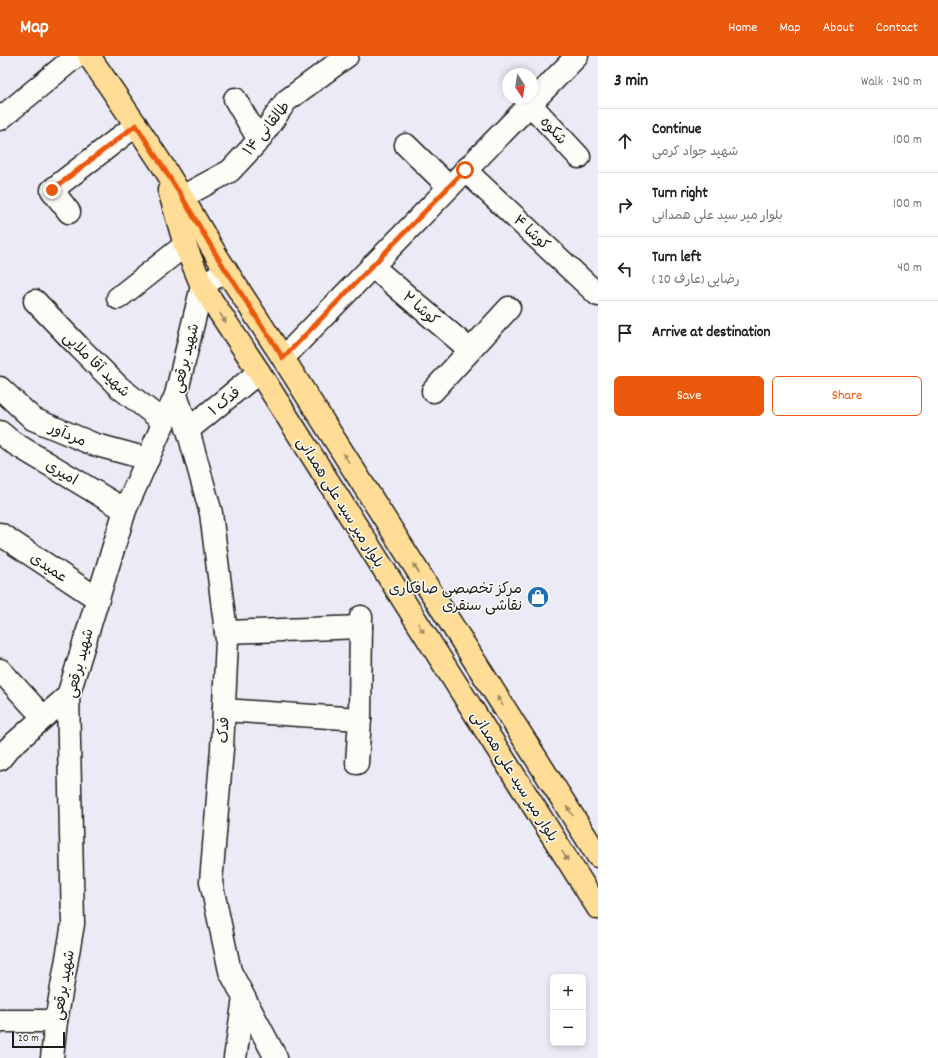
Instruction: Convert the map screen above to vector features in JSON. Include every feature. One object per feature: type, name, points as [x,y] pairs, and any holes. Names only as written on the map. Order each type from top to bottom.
[{"type":"main road","name":"بلوار میر سید علی همدانی","points":[[89,56],[163,166],[226,270],[598,856]]},
{"type":"main road","name":"بلوار میر سید علی همدانی","points":[[163,166],[185,245],[202,286],[259,372],[598,908]]},
{"type":"main road","points":[[342,503],[365,488]]},
{"type":"street","points":[[0,119],[76,56]]},
{"type":"street","name":"طالقانی ۱۴","points":[[182,197],[230,171],[259,140],[286,100],[347,56]]},
{"type":"street","points":[[538,95],[574,57]]},
{"type":"street","points":[[235,99],[259,140]]},
{"type":"street","points":[[283,358],[530,104]]},
{"type":"street","name":"شکوه","points":[[530,104],[579,157]]},
{"type":"street","points":[[69,212],[52,190],[136,125]]},
{"type":"street","points":[[406,146],[448,187]]},
{"type":"street","name":"کوشا ۴","points":[[465,170],[598,295]]},
{"type":"street","points":[[118,298],[185,245]]},
{"type":"street","name":"کوشا ۲","points":[[372,266],[470,350]]},
{"type":"street","points":[[202,286],[226,270]]},
{"type":"street","name":"شهید برقعی","points":[[52,1058],[56,1021],[73,924],[68,696],[125,510],[176,395],[202,286]]},
{"type":"street","name":"شهید آقا ملایی","points":[[35,301],[119,387],[164,422]]},
{"type":"street","points":[[432,391],[509,308]]},
{"type":"street","name":"فدک ۱","points":[[188,430],[259,372]]},
{"type":"street","name":"مردآور","points":[[0,388],[33,419],[92,444],[148,459]]},
{"type":"street","name":"فدک","points":[[176,395],[188,430],[211,513],[227,640],[222,749],[211,882],[230,971],[276,1058]]},
{"type":"street","name":"امیری","points":[[0,432],[12,442],[125,510]]},
{"type":"street","name":"عمیدی","points":[[0,534],[98,599]]},
{"type":"street","points":[[226,632],[361,622],[360,719],[357,763]]},
{"type":"street","points":[[0,670],[43,717]]},
{"type":"street","points":[[0,759],[9,748],[68,696]]},
{"type":"street","points":[[224,710],[360,719]]},
{"type":"street","points":[[234,1058],[244,998]]},
{"type":"street","points":[[0,1021],[56,1021]]},
{"type":"place","name":"مرکز تخصصی صافکاری نقاشی سنقری","points":[[538,597]]},
{"type":"route","points":[[52,190],[136,125],[182,197],[218,258],[283,358],[465,170]]}]
